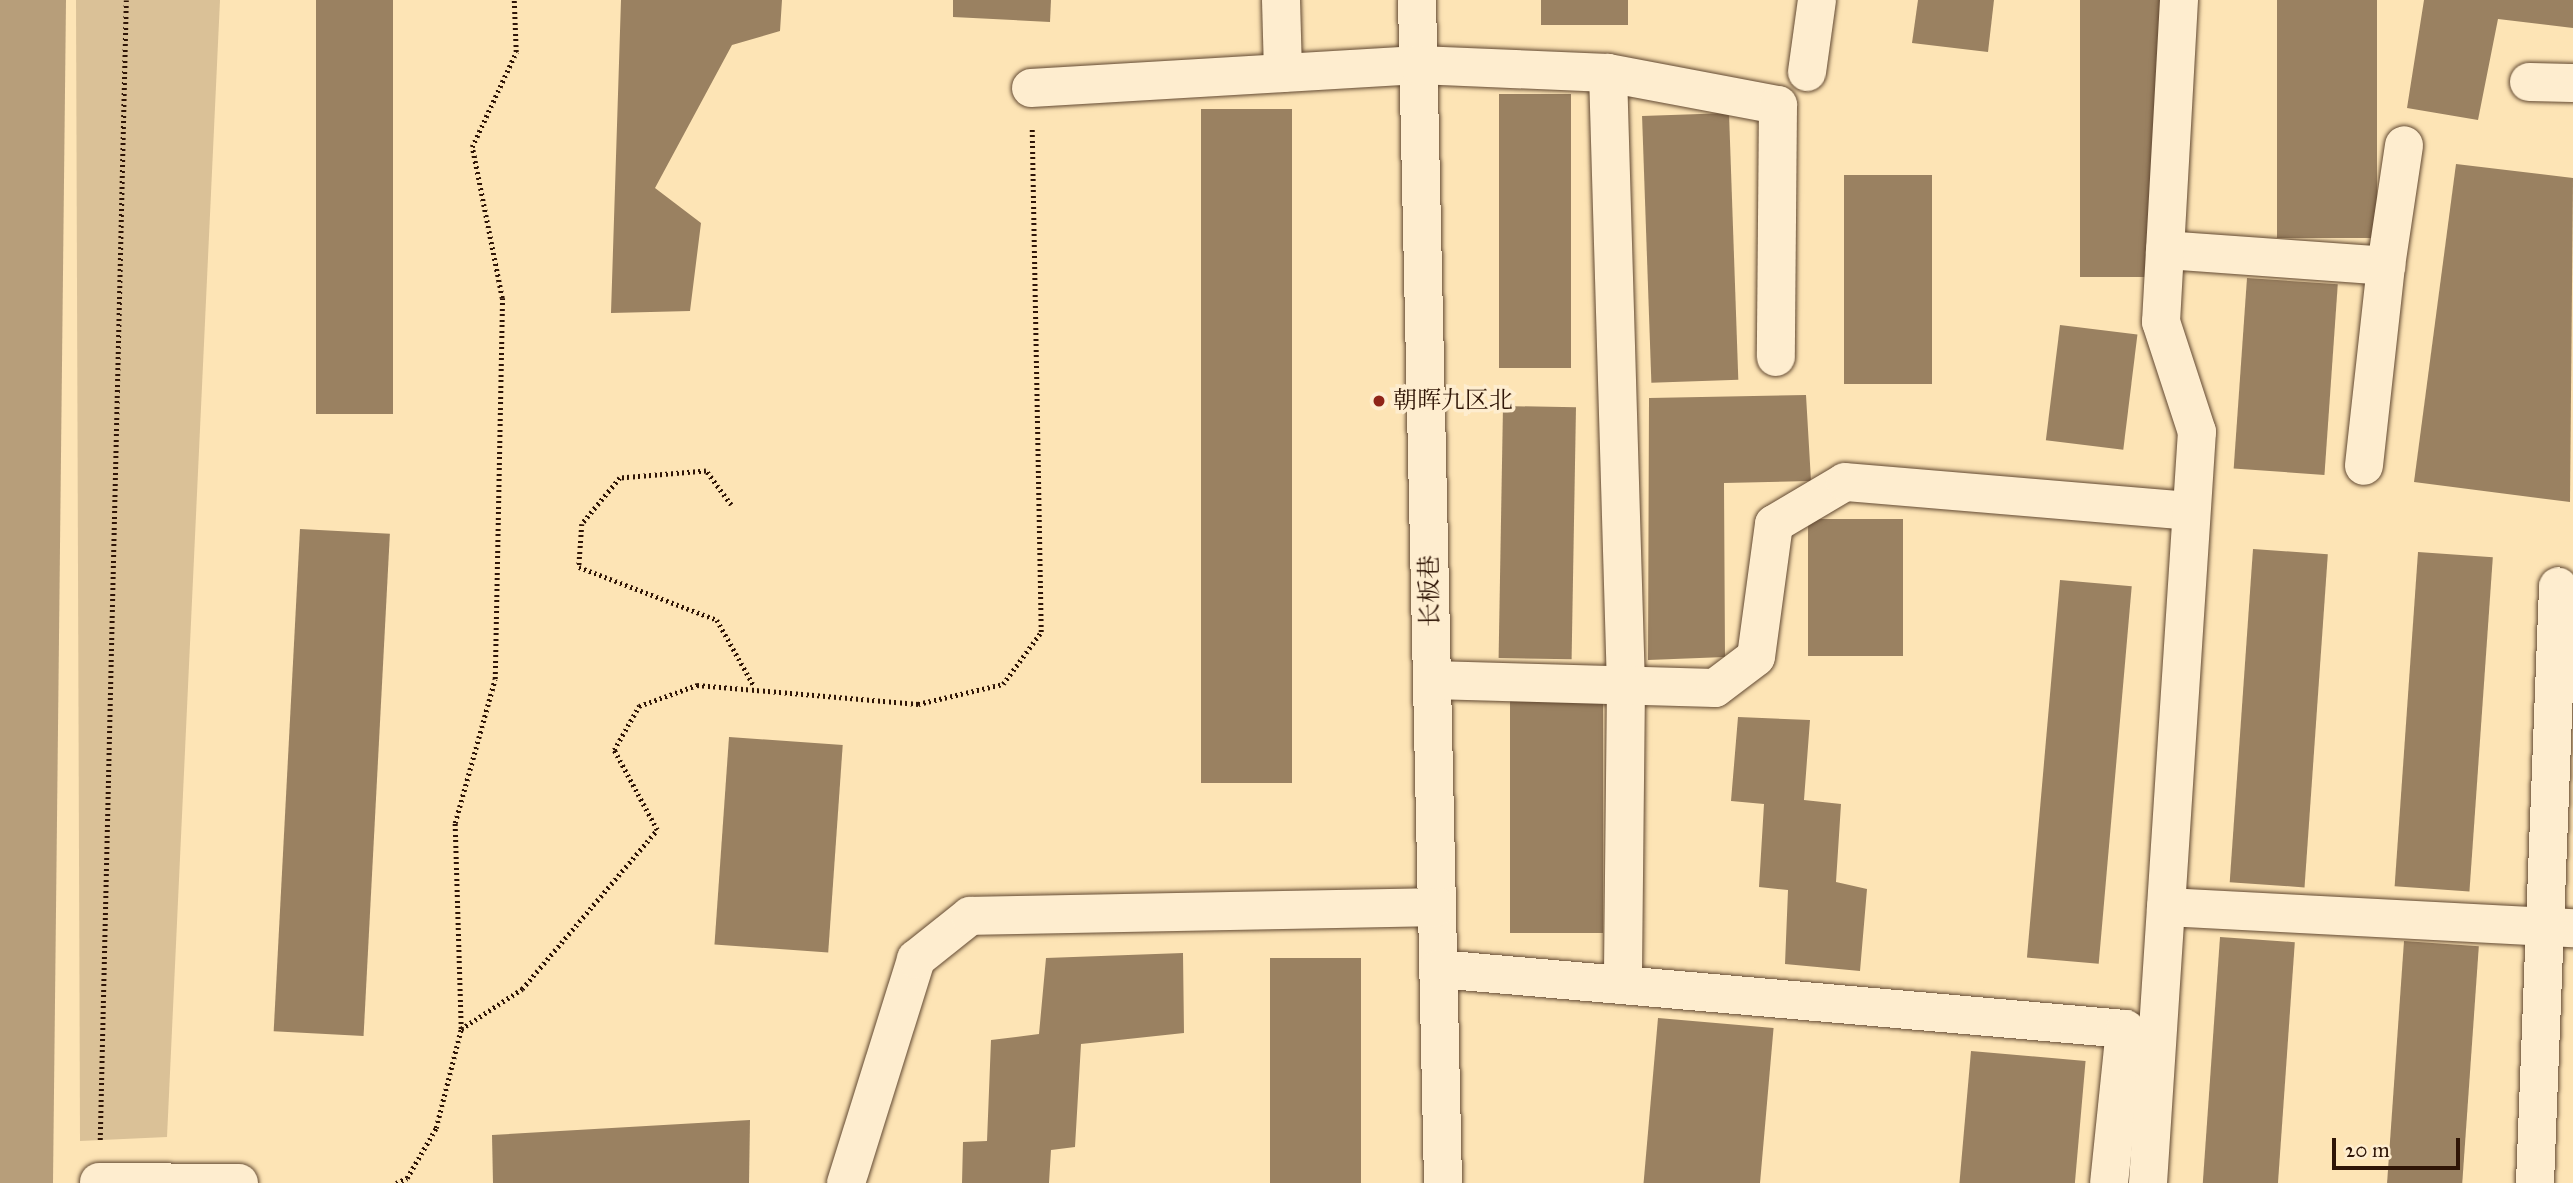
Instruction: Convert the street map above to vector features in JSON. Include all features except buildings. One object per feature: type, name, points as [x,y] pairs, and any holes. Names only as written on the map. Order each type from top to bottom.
[{"type":"street","points":[[1282,0],[1283,73]]},
{"type":"street","name":"长板巷","points":[[1417,0],[1443,1183]]},
{"type":"street","points":[[1807,72],[1817,0]]},
{"type":"street","points":[[2148,1183],[2197,432],[2161,322],[2179,0]]},
{"type":"street","points":[[1031,88],[1418,65],[1608,73],[1778,105],[1776,357]]},
{"type":"street","points":[[1608,73],[1626,685],[1623,985]]},
{"type":"street","points":[[2529,82],[2573,83]]},
{"type":"street","points":[[2364,466],[2386,266],[2404,145]]},
{"type":"street","points":[[2165,250],[2386,266]]},
{"type":"street","points":[[1432,680],[1715,688],[1756,657],[1774,524],[1845,482],[2192,511]]},
{"type":"street","points":[[2535,1183],[2558,928],[2558,586]]},
{"type":"street","points":[[846,1183],[916,959],[970,916],[1437,907]]},
{"type":"street","points":[[2166,907],[2558,928]]},
{"type":"street","points":[[1438,969],[2124,1029],[2109,1183]]},
{"type":"street","points":[[100,1182],[240,1183]]},
{"type":"path","points":[[100,1182],[126,0]]},
{"type":"path","points":[[396,1183],[407,1178],[436,1128],[461,1029],[455,823],[495,679],[502,298],[471,147],[516,52],[514,0]]},
{"type":"path","points":[[461,1029],[522,989],[657,830],[614,750],[639,706],[697,685],[754,687],[918,704],[1003,684],[1041,632],[1031,88]]},
{"type":"path","points":[[731,505],[706,471],[620,478],[582,524],[579,567],[717,620],[754,687]]},
{"type":"shaded area","points":[[0,0],[66,0],[53,1183],[0,1183]]},
{"type":"shaded area","points":[[76,0],[220,0],[167,1137],[80,1141]]},
{"type":"place","name":"朝晖九区北","points":[[1379,401]]}]
